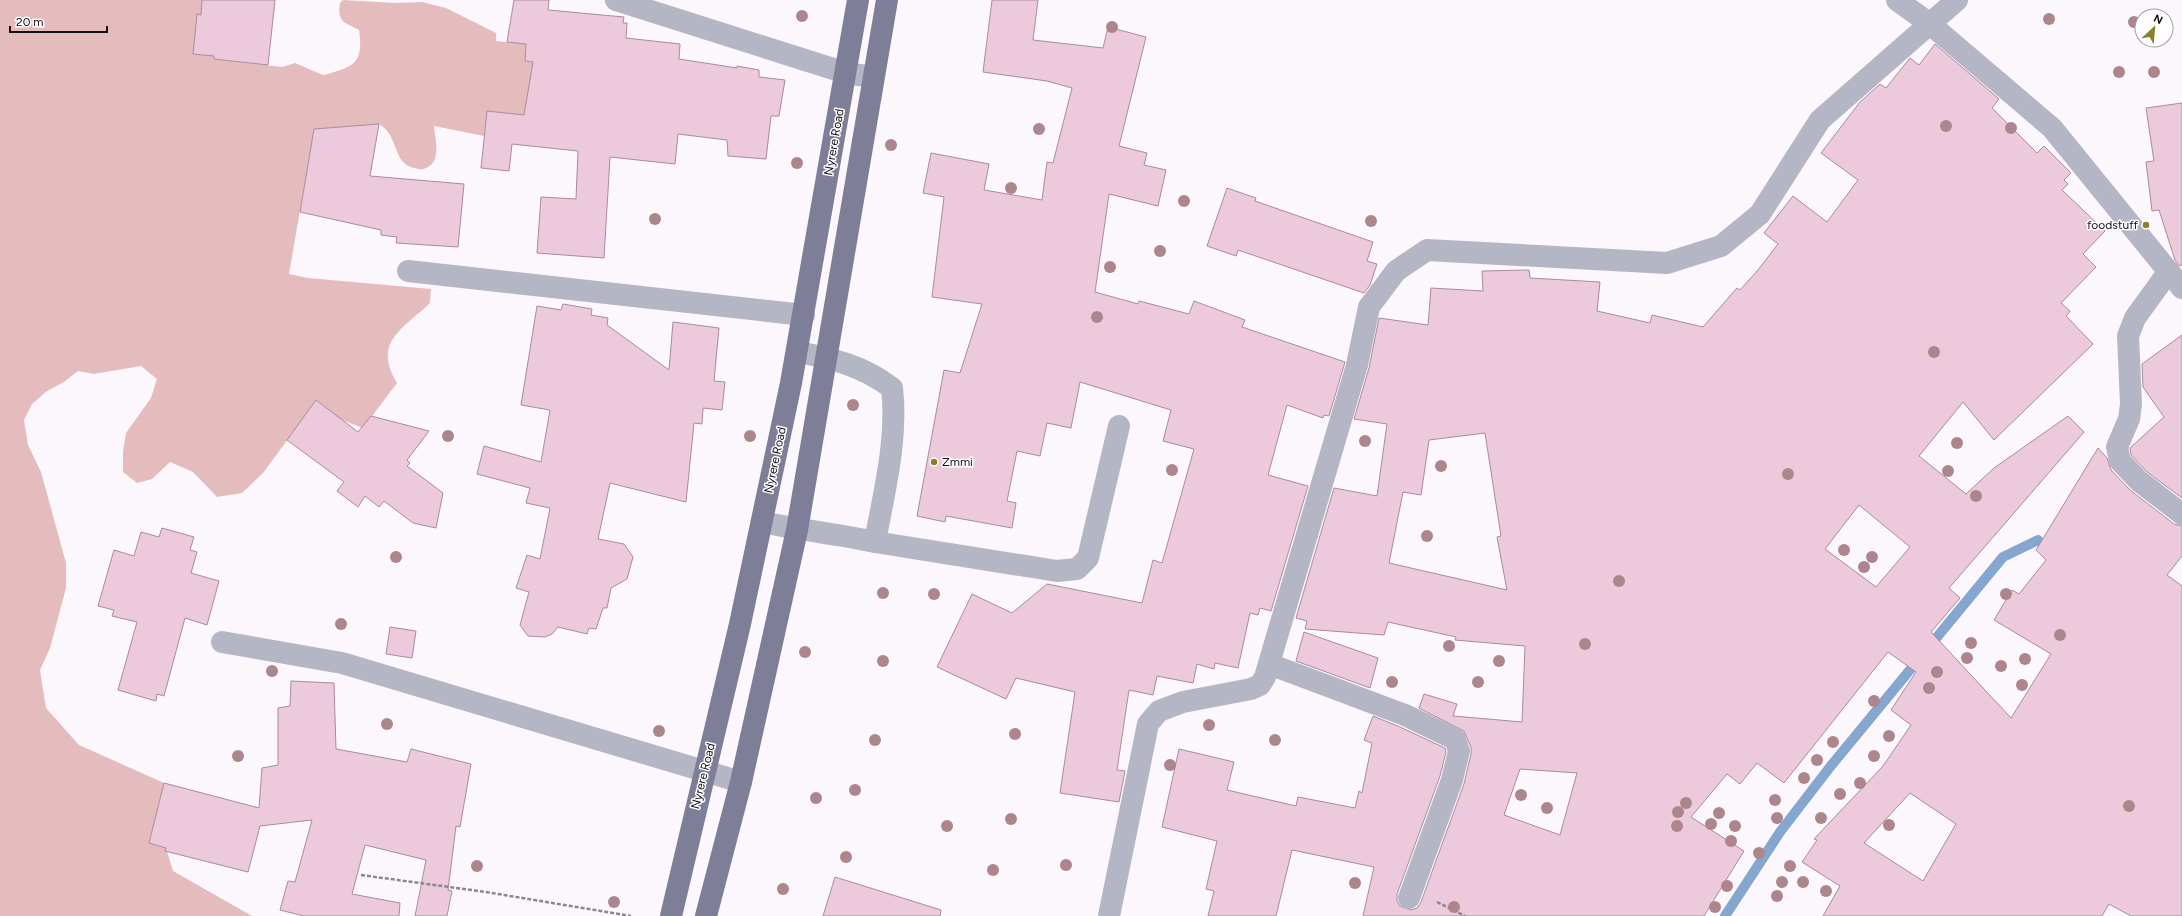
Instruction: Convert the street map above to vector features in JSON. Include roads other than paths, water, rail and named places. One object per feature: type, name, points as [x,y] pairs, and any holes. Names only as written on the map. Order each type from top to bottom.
[{"type":"main road","name":"Nyrere Road","points":[[671,916],[738,632],[797,352],[858,0]]},
{"type":"main road","points":[[706,916],[741,782],[797,530],[887,0]]},
{"type":"street","points":[[616,0],[846,73],[873,77]]},
{"type":"street","points":[[1897,0],[1930,24],[2052,128],[2175,279],[2135,318],[2128,336],[2131,404],[2129,419],[2117,447],[2120,461],[2139,481],[2182,514]]},
{"type":"street","points":[[1109,916],[1148,724],[1159,711],[1183,702],[1250,689],[1260,685],[1265,677],[1357,365],[1369,308],[1396,271],[1428,250],[1667,263],[1721,246],[1760,214],[1820,120],[1957,0]]},
{"type":"street","points":[[408,271],[804,315]]},
{"type":"street","points":[[797,352],[826,357],[874,374],[892,388],[894,404],[891,457],[875,542]]},
{"type":"street","points":[[762,522],[797,530],[846,536],[1057,571],[1077,569],[1088,558],[1120,426]]},
{"type":"street","points":[[222,642],[342,662],[741,782]]},
{"type":"street","points":[[1269,664],[1405,715],[1455,739],[1459,751],[1452,780],[1409,898]]},
{"type":"waterway","points":[[1725,916],[1780,832],[1830,767],[2003,557],[2038,540]]},
{"type":"place","name":"foodstuff","points":[[2146,225]]},
{"type":"place","name":"Zmmi","points":[[934,462]]}]
